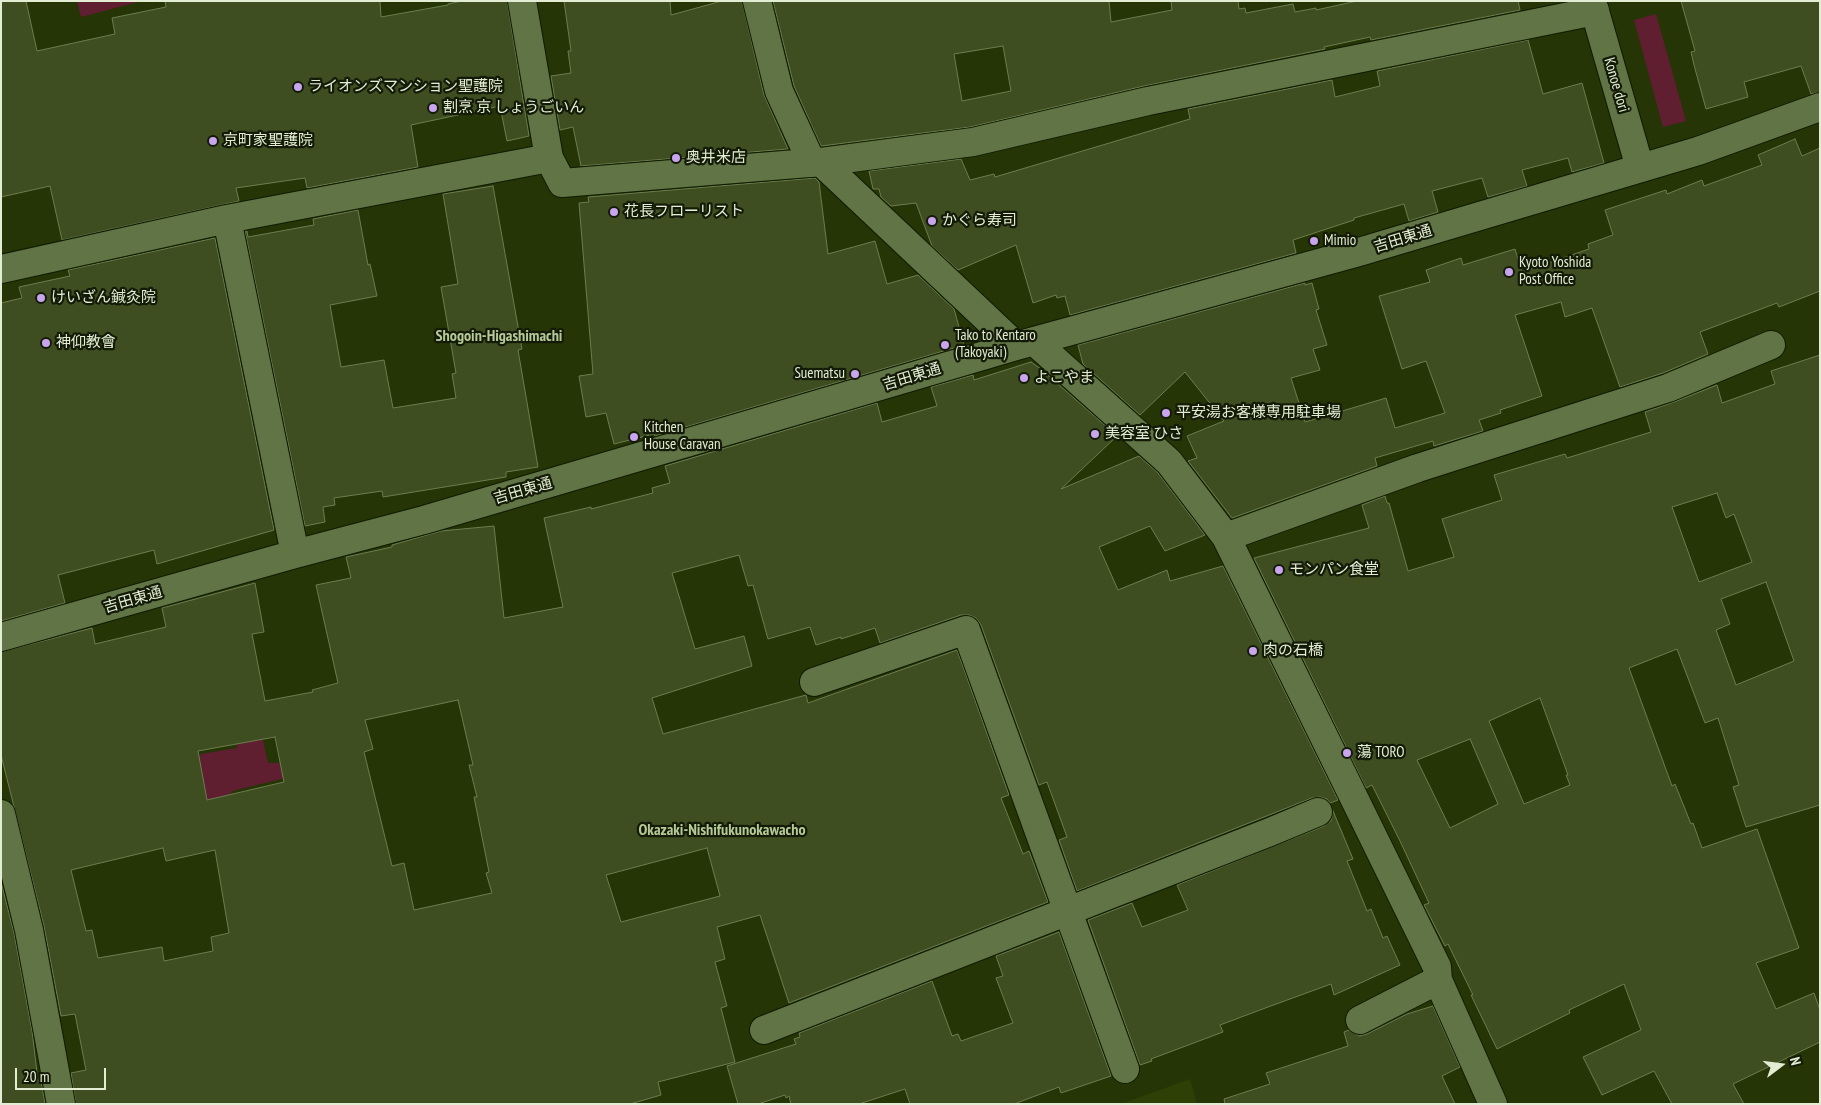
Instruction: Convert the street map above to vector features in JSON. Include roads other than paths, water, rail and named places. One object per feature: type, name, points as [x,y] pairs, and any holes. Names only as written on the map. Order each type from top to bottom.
[{"type":"street","points":[[522,1],[549,158],[562,183],[817,163],[973,142],[1148,100],[1594,6]]},
{"type":"street","points":[[756,1],[779,91],[817,163],[1025,344],[1169,462],[1226,537],[1437,967],[1438,980],[1493,1104]]},
{"type":"street","name":"Konoe dori","points":[[1594,6],[1640,168]]},
{"type":"street","name":"吉田東通","points":[[1,637],[424,520],[1025,344],[1359,252],[1698,151],[1820,107]]},
{"type":"street","points":[[1,269],[227,219],[549,158]]},
{"type":"street","points":[[227,219],[296,554]]},
{"type":"street","points":[[1226,537],[1418,468],[1668,388],[1771,345]]},
{"type":"street","points":[[814,682],[966,630],[1125,1069]]},
{"type":"street","points":[[764,1030],[1318,812]]},
{"type":"street","points":[[1,814],[29,930],[61,1104]]},
{"type":"street","points":[[1360,1020],[1438,980]]},
{"type":"place","name":"ライオンズマンション聖護院","points":[[298,87]]},
{"type":"place","name":"割烹 京 しょうごいん","points":[[433,108]]},
{"type":"place","name":"京町家聖護院","points":[[213,141]]},
{"type":"place","name":"奥井米店","points":[[676,158]]},
{"type":"place","name":"花長フローリスト","points":[[614,212]]},
{"type":"place","name":"かぐら寿司","points":[[932,221]]},
{"type":"place","name":"Mimio","points":[[1314,241]]},
{"type":"place","name":"Kyoto Yoshida Post Office","points":[[1509,272]]},
{"type":"place","name":"けいざん鍼灸院","points":[[41,298]]},
{"type":"place","name":"神仰教會","points":[[46,343]]},
{"type":"place","name":"Tako to Kentaro (Takoyaki)","points":[[945,345]]},
{"type":"place","name":"Suematsu","points":[[855,374]]},
{"type":"place","name":"よこやま","points":[[1024,378]]},
{"type":"place","name":"平安湯お客様専用駐車場","points":[[1166,413]]},
{"type":"place","name":"美容室 ひさ","points":[[1095,434]]},
{"type":"place","name":"Kitchen House Caravan","points":[[634,437]]},
{"type":"place","name":"モンパン食堂","points":[[1279,570]]},
{"type":"place","name":"肉の石橋","points":[[1253,651]]},
{"type":"place","name":"蕩 TORO","points":[[1347,753]]},
{"type":"district","name":"Shogoin-Higashimachi","points":[[499,336]]},
{"type":"district","name":"Okazaki-Nishifukunokawacho","points":[[722,830]]}]
